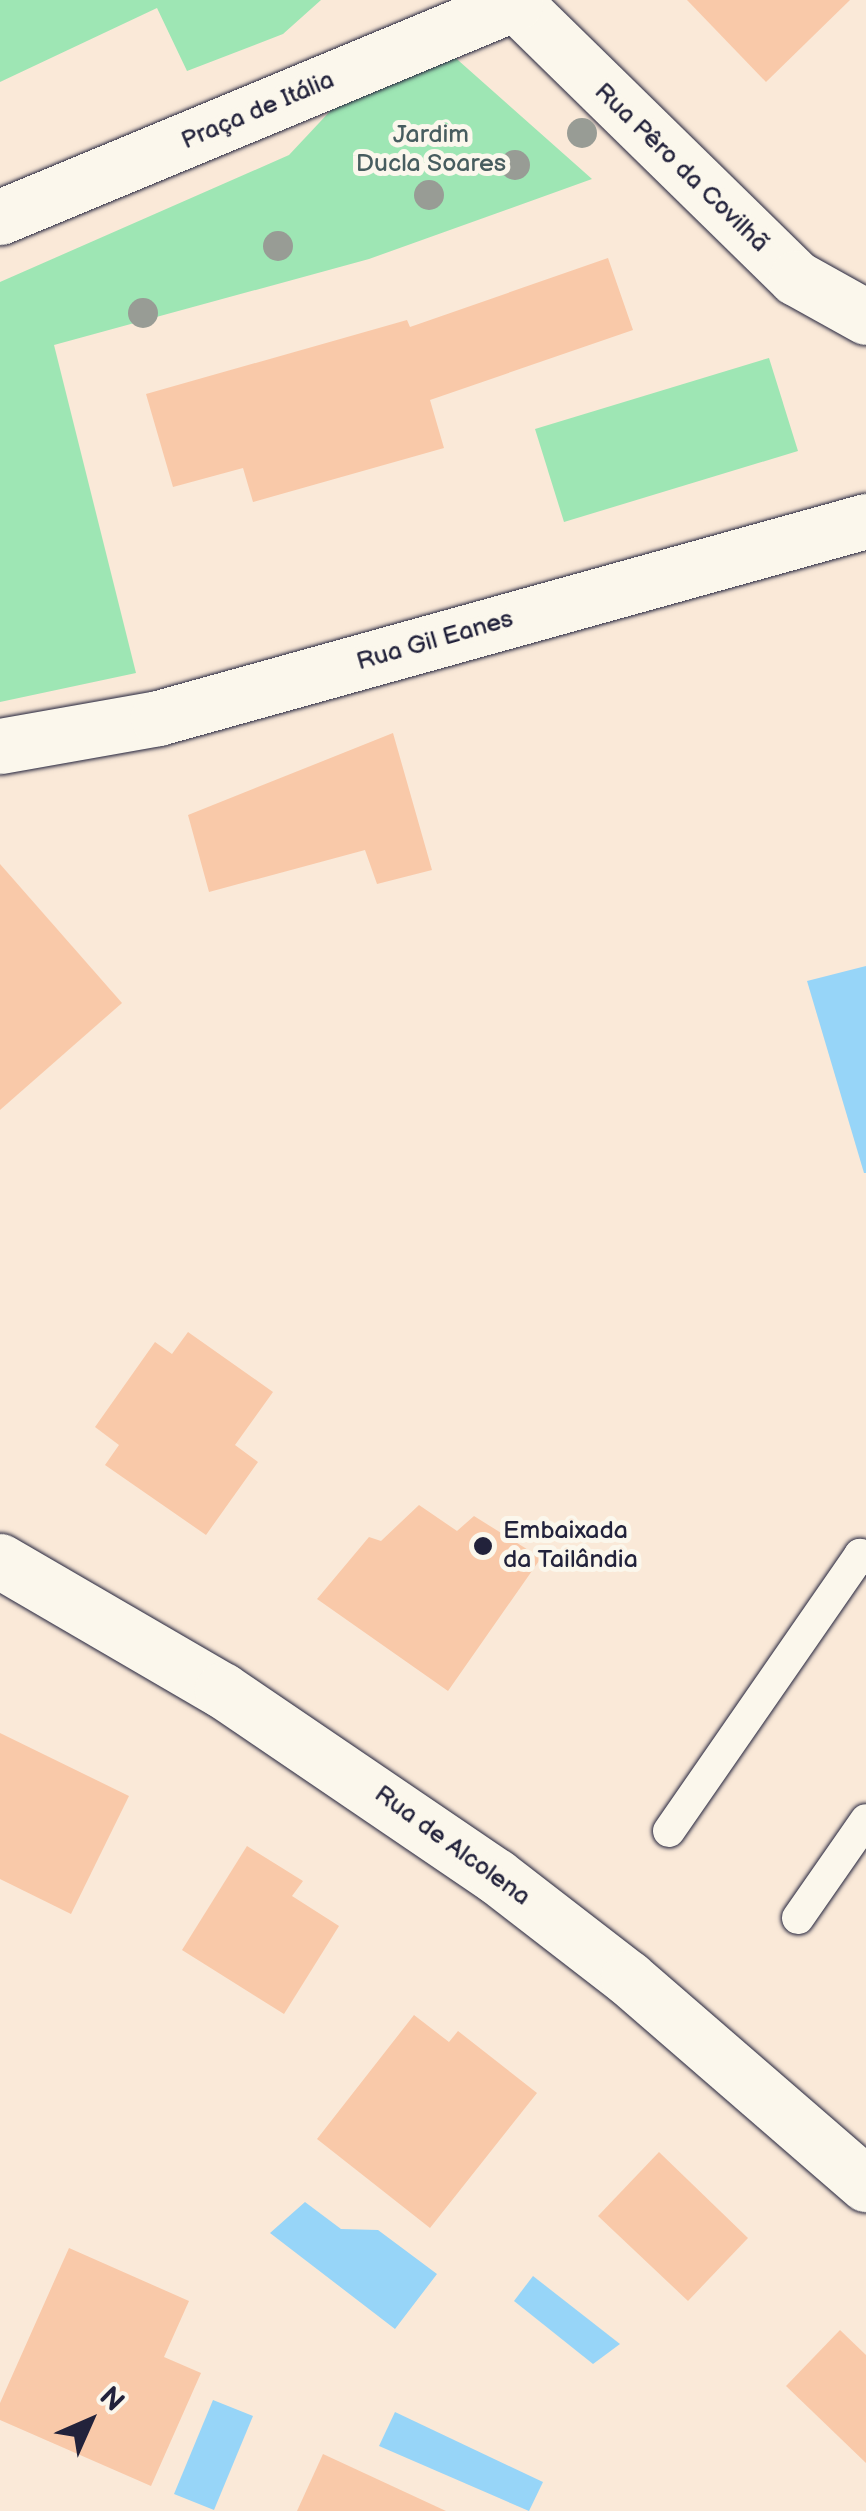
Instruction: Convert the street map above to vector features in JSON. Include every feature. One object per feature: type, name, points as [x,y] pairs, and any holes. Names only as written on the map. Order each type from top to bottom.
[{"type":"street","name":"Praça de Itália","points":[[0,217],[514,2]]},
{"type":"street","name":"Rua Pêro da Covilhã","points":[[514,2],[796,278],[866,317]]},
{"type":"street","name":"Rua Gil Eanes","points":[[0,746],[158,718],[866,522]]},
{"type":"street","name":"Rua de Alcolena","points":[[0,1561],[222,1690],[496,1876],[670,2013],[866,2184]]},
{"type":"lane","points":[[669,1831],[860,1555],[866,1559]]},
{"type":"lane","points":[[798,1918],[866,1820]]},
{"type":"green space","points":[[0,0],[321,0],[283,34],[187,71],[157,8],[0,82]]},
{"type":"green space","name":"Jardim Ducla Soares","points":[[450,53],[592,179],[369,259],[54,345],[136,673],[0,702],[0,282],[289,155],[334,107]]},
{"type":"green space","points":[[769,358],[798,451],[564,522],[535,429]]},
{"type":"water","points":[[866,966],[866,1173],[864,1173],[807,981]]},
{"type":"water","points":[[305,2202],[341,2229],[378,2230],[437,2274],[395,2329],[270,2233]]},
{"type":"water","points":[[533,2276],[620,2344],[593,2364],[514,2301]]},
{"type":"water","points":[[213,2400],[253,2416],[214,2510],[174,2494]]},
{"type":"water","points":[[395,2412],[543,2482],[529,2511],[379,2446]]},
{"type":"building","points":[[687,0],[850,0],[766,82]]},
{"type":"building","points":[[608,258],[633,330],[430,400],[444,448],[253,502],[243,468],[173,487],[146,394],[407,320],[410,327]]},
{"type":"building","points":[[393,733],[432,870],[377,884],[365,850],[209,892],[188,815]]},
{"type":"building","points":[[0,864],[122,1003],[0,1110]]},
{"type":"building","points":[[188,1332],[273,1392],[235,1445],[258,1462],[206,1535],[105,1465],[119,1445],[95,1427],[155,1342],[172,1354]]},
{"type":"building","points":[[419,1505],[457,1531],[474,1516],[541,1558],[448,1691],[317,1599],[369,1537],[381,1541]]},
{"type":"building","points":[[0,1733],[129,1796],[71,1914],[0,1879]]},
{"type":"building","points":[[247,1846],[303,1881],[292,1896],[339,1926],[284,2014],[182,1950]]},
{"type":"building","points":[[414,2015],[449,2042],[458,2031],[537,2093],[430,2228],[317,2139]]},
{"type":"building","points":[[659,2152],[748,2238],[688,2301],[598,2216]]},
{"type":"building","points":[[69,2248],[189,2301],[164,2357],[201,2373],[151,2486],[0,2420],[0,2403]]},
{"type":"building","points":[[840,2330],[866,2355],[866,2463],[786,2386]]},
{"type":"building","points":[[323,2454],[446,2511],[297,2511]]},
{"type":"place","name":"Embaixada da Tailândia","points":[[483,1546]]}]
